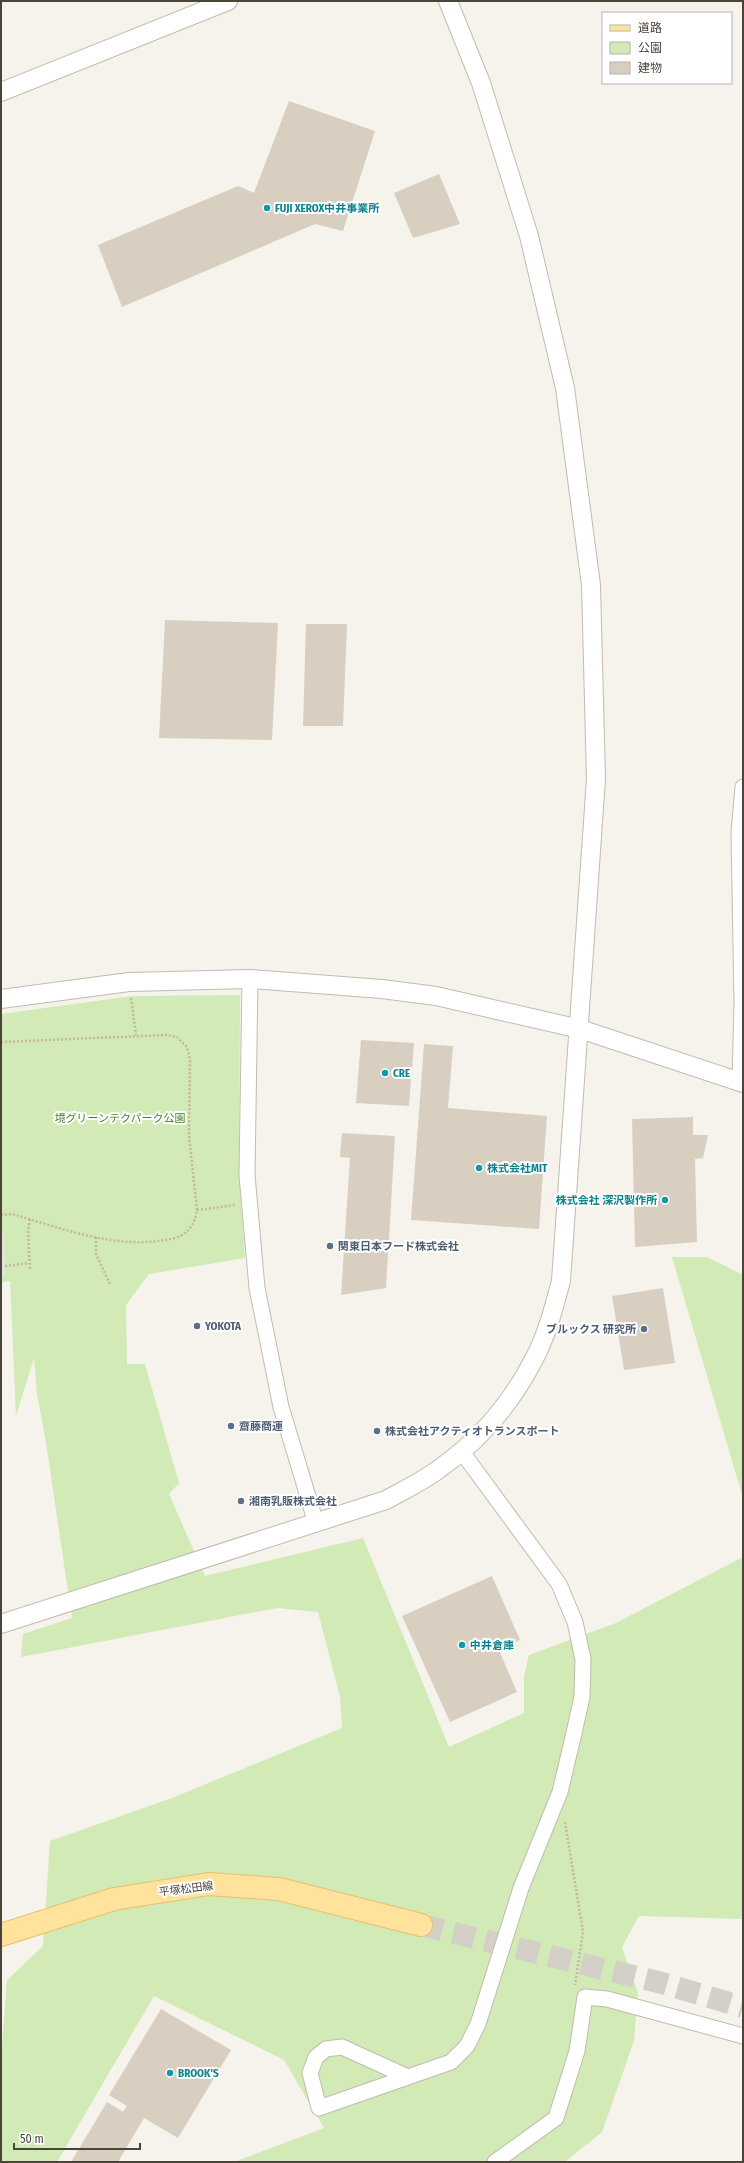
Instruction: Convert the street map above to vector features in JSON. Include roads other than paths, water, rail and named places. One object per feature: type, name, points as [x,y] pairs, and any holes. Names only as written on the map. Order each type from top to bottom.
[{"type":"main road","name":"平塚松田線","points":[[1,1935],[114,1899],[209,1884],[279,1889],[421,1925]]},
{"type":"street","points":[[1,92],[228,1]]},
{"type":"street","points":[[1,1624],[386,1500],[438,1470],[462,1452],[504,1408],[535,1359],[549,1323],[562,1281],[596,779],[590,577],[565,388],[529,236],[481,83],[448,1]]},
{"type":"street","points":[[1,998],[129,982],[250,979],[382,989],[436,996],[580,1029],[742,1082],[739,833],[743,787]]},
{"type":"street","points":[[250,979],[247,1175],[258,1288],[281,1407],[316,1523]]},
{"type":"street","points":[[408,2077],[342,2047],[326,2049],[316,2057],[310,2073],[319,2108],[408,2077],[450,2062],[467,2046],[478,2024],[521,1888],[560,1792],[582,1697],[583,1659],[575,1622],[559,1584],[462,1452]]},
{"type":"street","points":[[495,2162],[556,2118],[577,2051],[585,1997],[607,1999],[743,2036]]},
{"type":"tunnel","points":[[421,1925],[662,1983],[743,2007]]},
{"type":"place","name":"FUJI XEROX中井事業所","points":[[267,208]]},
{"type":"place","name":"CRE","points":[[385,1073]]},
{"type":"place","name":"株式会社MIT","points":[[479,1168]]},
{"type":"place","name":"株式会社 深沢製作所","points":[[665,1200]]},
{"type":"place","name":"関東日本フード株式会社","points":[[330,1246]]},
{"type":"place","name":"YOKOTA","points":[[197,1326]]},
{"type":"place","name":"ブルックス 研究所","points":[[644,1329]]},
{"type":"place","name":"齋藤商運","points":[[231,1426]]},
{"type":"place","name":"株式会社アクティオトランスポート","points":[[377,1431]]},
{"type":"place","name":"湘南乳販株式会社","points":[[241,1501]]},
{"type":"place","name":"中井倉庫","points":[[462,1645]]},
{"type":"place","name":"BROOK'S","points":[[170,2073]]},
{"type":"park label","name":"境グリーンテクパーク公園","points":[[120,1118]]}]
